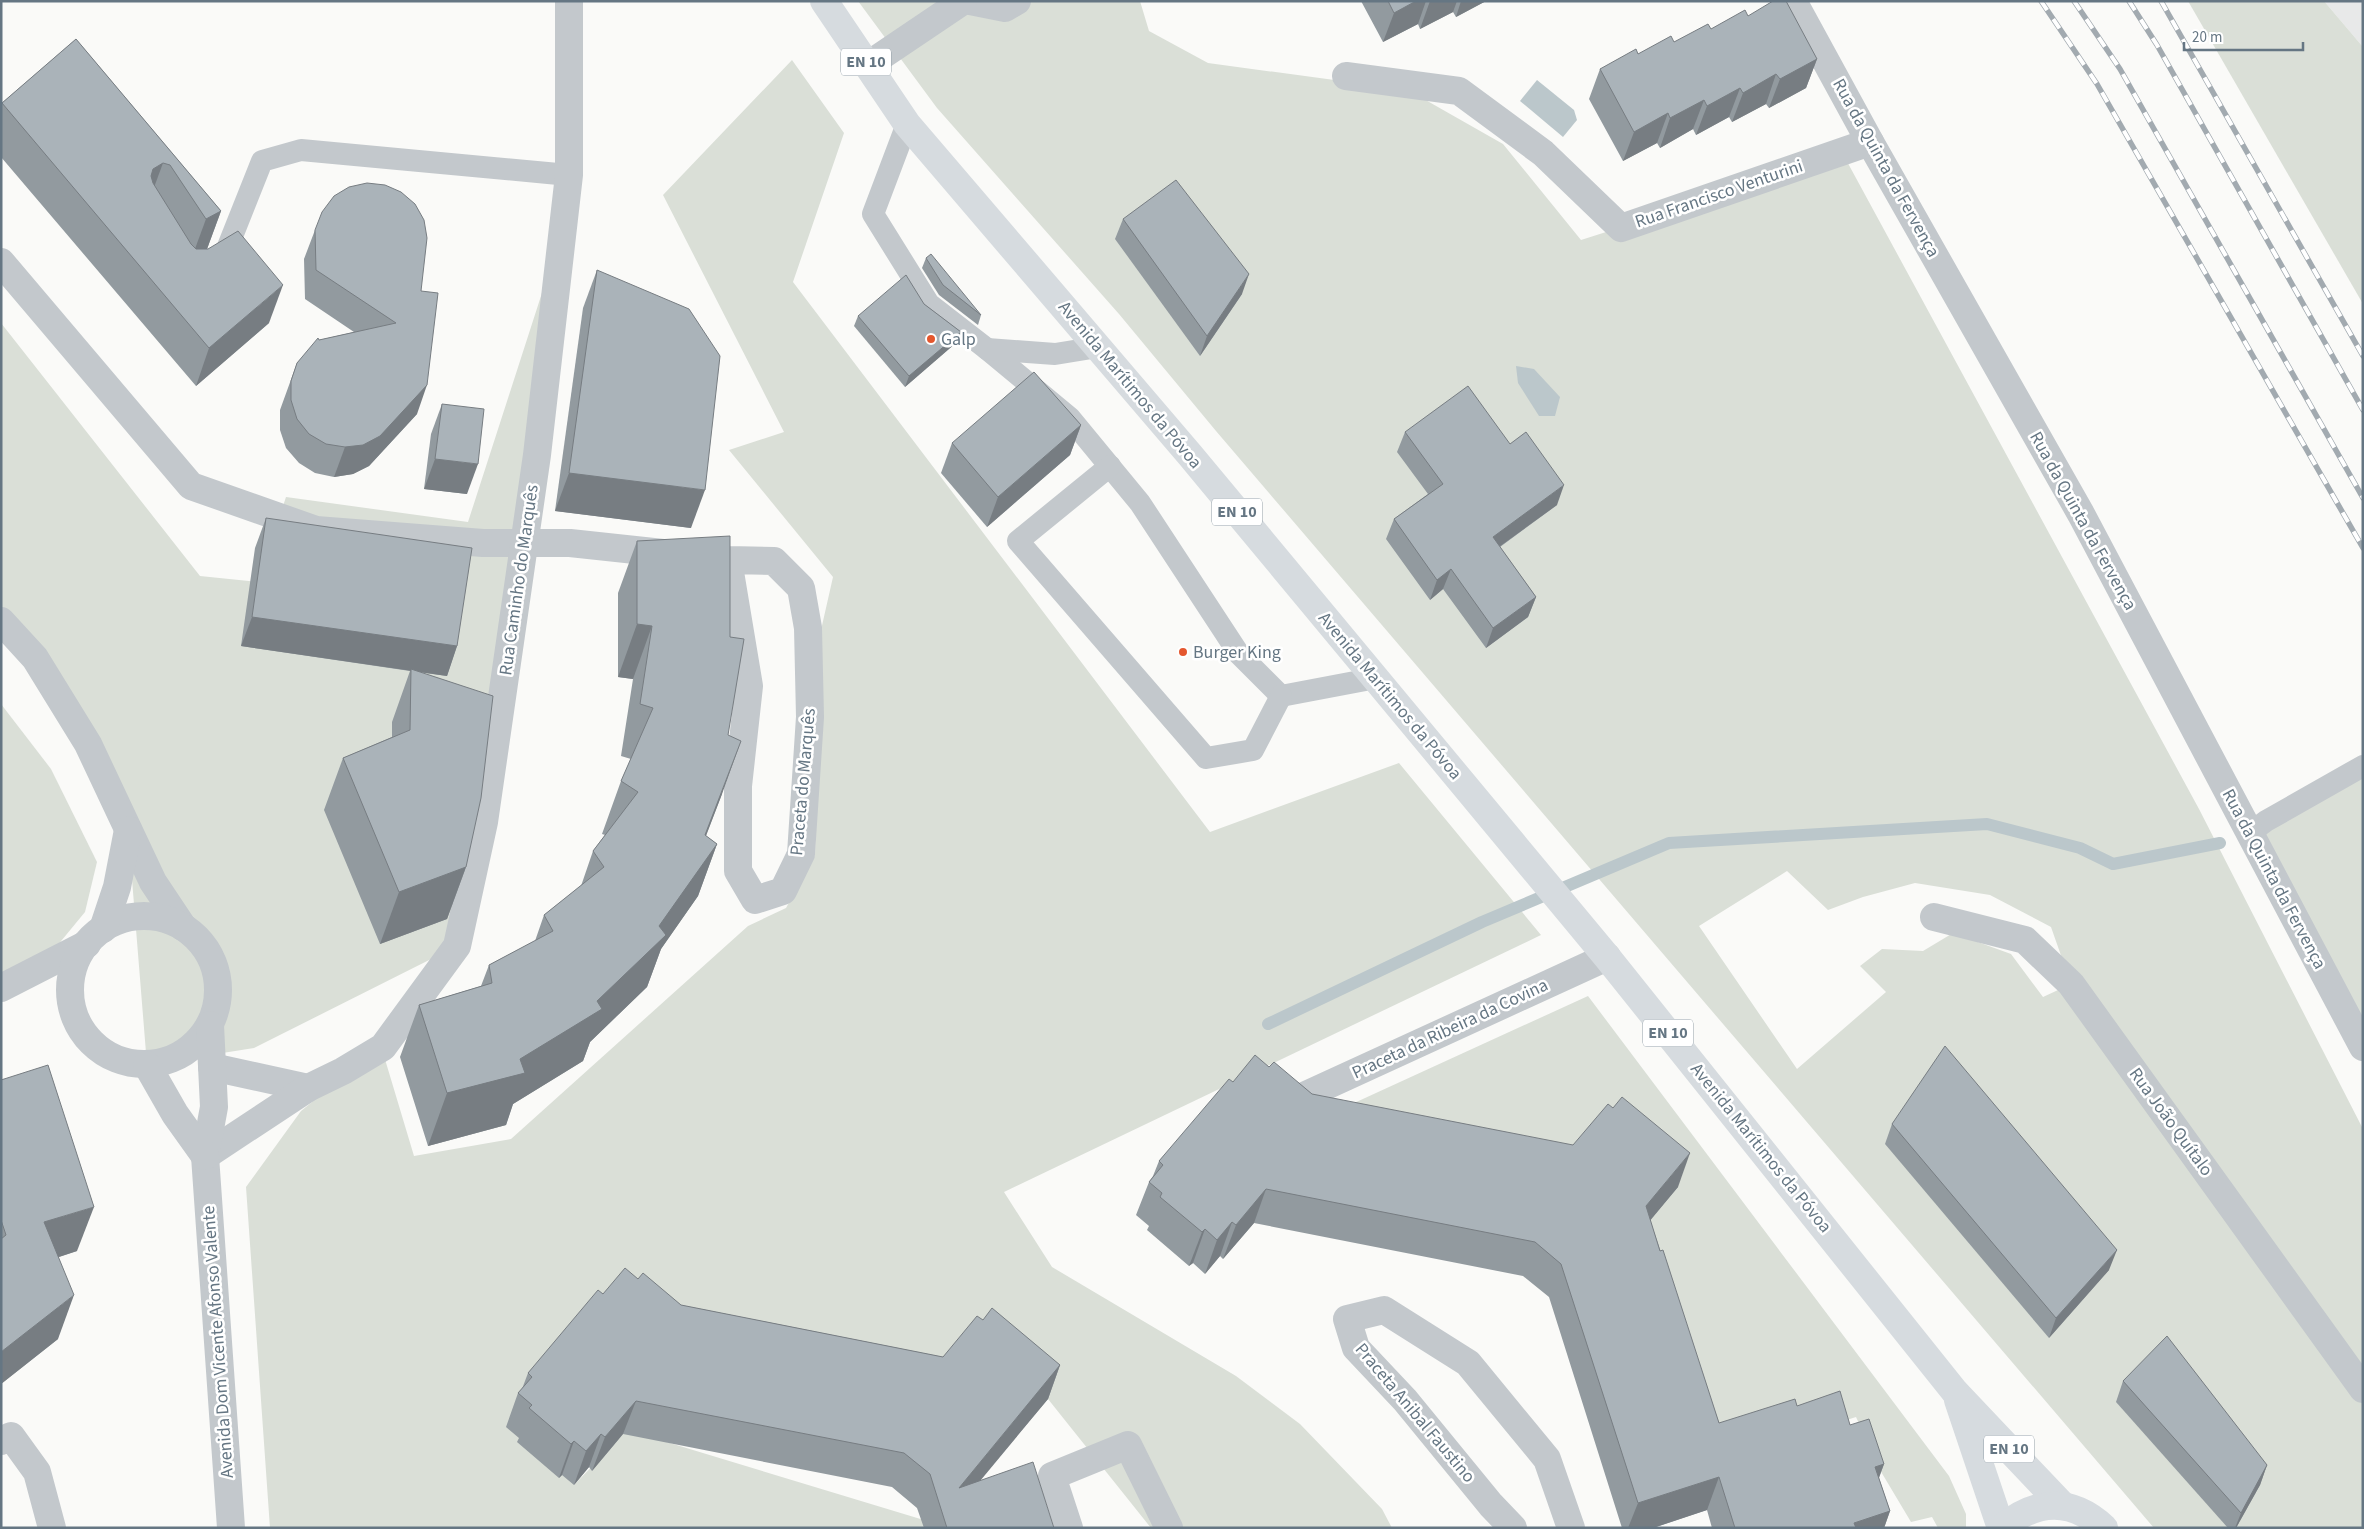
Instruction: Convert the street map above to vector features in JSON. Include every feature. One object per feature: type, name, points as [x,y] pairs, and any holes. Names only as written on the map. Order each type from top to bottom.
[{"type":"main road","name":"Avenida Marítimos da Póvoa","points":[[824,1],[907,124],[1098,347],[1607,957],[1955,1392],[2063,1506]]},
{"type":"main road","name":"Avenida Marítimos da Póvoa","points":[[1955,1392],[2002,1528],[2014,1517],[2030,1510],[2052,1505],[2063,1506],[2094,1519],[2104,1528]]},
{"type":"street","name":"Rua Caminho do Marquês","points":[[205,1156],[308,1088],[342,1071],[382,1047],[457,946],[484,822],[524,544],[569,175],[569,1]]},
{"type":"street","points":[[868,65],[963,1]]},
{"type":"street","points":[[970,1],[1005,8],[1018,1]]},
{"type":"street","name":"Rua da Quinta da Fervença","points":[[1794,1],[1870,142],[2081,514],[2363,1047]]},
{"type":"street","name":"Rua Francisco Venturini","points":[[1346,76],[1459,91],[1543,153],[1621,228],[1870,142]]},
{"type":"street","name":"Praceta do Marquês","points":[[1,262],[191,486],[316,530],[524,544],[570,543],[728,560],[774,562],[801,588],[808,628],[810,717],[801,854],[783,891],[755,900],[738,871],[738,786],[749,686],[728,560]]},
{"type":"street","name":"Avenida Dom Vicente Afonso Valente","points":[[1,621],[35,658],[88,744],[153,882],[183,927],[197,939],[209,954],[216,970],[218,989],[216,1007],[210,1025],[194,1045],[172,1059],[147,1064],[126,1062],[107,1054],[90,1041],[78,1024],[72,1004],[71,983],[76,962],[95,936],[117,887],[128,830]]},
{"type":"street","name":"Avenida Dom Vicente Afonso Valente","points":[[95,936],[122,920],[142,916],[164,919],[183,927]]},
{"type":"street","name":"Rua João Quítalo","points":[[1934,917],[2025,940],[2071,984],[2363,1388]]},
{"type":"street","points":[[1,988],[95,936]]},
{"type":"street","name":"Praceta da Ribeira da Covina","points":[[1293,1101],[1607,957]]},
{"type":"street","name":"Avenida Dom Vicente Afonso Valente","points":[[210,1025],[214,1107],[205,1156],[231,1528]]},
{"type":"street","points":[[147,1064],[175,1114],[205,1156]]},
{"type":"street","points":[[212,1068],[308,1088]]},
{"type":"street","name":"Praceta Anibal Faustino","points":[[1514,1528],[1491,1505],[1406,1400],[1356,1348],[1347,1319],[1384,1310],[1468,1364],[1547,1459],[1571,1528]]},
{"type":"street","points":[[1,1441],[11,1436],[37,1472],[52,1528]]},
{"type":"street","points":[[1069,1528],[1052,1476],[1128,1445],[1169,1528]]},
{"type":"lane","points":[[907,124],[873,214],[929,304],[1070,418],[1140,503],[1240,654],[1281,696]]},
{"type":"lane","points":[[202,267],[224,254],[262,161],[302,150],[569,175]]},
{"type":"lane","points":[[987,349],[1055,354],[1098,347]]},
{"type":"lane","points":[[1110,466],[1018,542],[1206,758],[1253,750],[1281,696]]},
{"type":"lane","points":[[1281,696],[1376,678]]},
{"type":"lane","points":[[2250,834],[2266,821],[2363,766]]},
{"type":"shaded area","points":[[858,1],[1140,1],[1149,31],[1208,63],[1408,90],[1503,144],[1581,240],[1844,156],[2199,809],[2363,1129],[2363,1528],[2154,1528],[1216,431],[1119,314],[937,108]],"holes":[[[1787,871],[1828,910],[1863,897],[1915,883],[1990,895],[2051,927],[2071,984],[2043,997],[2011,954],[1953,933],[1923,951],[1882,949],[1860,966],[1886,992],[1797,1069],[1699,926]]]},
{"type":"shaded area","points":[[2188,1],[2324,1],[2363,47],[2363,304]]},
{"type":"shaded area","points":[[2324,1],[2363,1],[2363,47]]},
{"type":"shaded area","points":[[792,60],[844,133],[793,282],[1210,832],[1399,763],[1541,935],[1004,1192],[1052,1267],[1236,1376],[1300,1424],[1382,1509],[1392,1528],[1151,1528],[1048,1399],[931,1391],[667,1337],[574,1485],[627,1430],[937,1524],[938,1528],[270,1528],[246,1187],[301,1111],[381,1046],[414,1156],[511,1139],[748,926],[786,908],[815,855],[821,630],[833,577],[729,450],[784,432],[663,195]]},
{"type":"shaded area","points":[[1537,80],[1574,110],[1577,120],[1563,137],[1520,101]]},
{"type":"shaded area","points":[[561,234],[457,946],[254,1048],[147,1065],[128,830],[1,621],[1,323],[200,576],[258,582],[286,497],[468,522]]},
{"type":"shaded area","points":[[1516,366],[1534,369],[1560,397],[1555,416],[1539,416],[1518,383]]},
{"type":"shaded area","points":[[1,704],[51,769],[97,862],[85,912],[57,946],[1,977]]},
{"type":"shaded area","points":[[2363,767],[2363,1047],[2250,833]]},
{"type":"shaded area","points":[[1588,996],[1949,1476],[1966,1514],[1966,1528],[1938,1528],[1932,1517],[1911,1522],[1880,1470],[1856,1417],[1719,1461],[1561,1179],[1293,1131]]},
{"type":"building","points":[[1388,1],[1416,1],[1394,13]]},
{"type":"building","points":[[1773,1],[1786,1],[1817,59],[1780,79],[1776,74],[1743,93],[1740,88],[1707,106],[1704,100],[1670,118],[1668,113],[1634,132],[1600,69],[1636,49],[1638,54],[1671,36],[1674,42],[1708,24],[1711,29],[1745,10],[1748,16]]},
{"type":"building","points":[[76,39],[221,211],[206,219],[170,165],[163,163],[153,169],[151,176],[153,183],[191,244],[196,249],[208,249],[238,231],[283,285],[209,348],[2,103]]},
{"type":"building","points":[[1176,180],[1249,274],[1207,336],[1123,219]]},
{"type":"building","points":[[367,183],[385,185],[401,192],[415,204],[424,220],[427,238],[421,291],[438,293],[427,385],[380,436],[363,445],[345,447],[326,444],[309,434],[297,419],[291,400],[291,381],[297,363],[318,338],[319,340],[396,323],[316,270],[315,230],[322,212],[334,196],[349,187]]},
{"type":"building","points":[[931,254],[981,315],[943,285],[926,258]]},
{"type":"building","points":[[597,270],[689,309],[720,356],[705,490],[569,473]]},
{"type":"building","points":[[906,275],[924,304],[961,332],[909,376],[858,316]]},
{"type":"building","points":[[1034,372],[1081,425],[998,497],[952,443]]},
{"type":"building","points":[[1468,386],[1510,444],[1526,432],[1564,485],[1493,537],[1536,597],[1493,628],[1451,569],[1437,580],[1394,519],[1443,484],[1405,432]]},
{"type":"building","points":[[442,404],[484,409],[478,464],[435,459]]},
{"type":"building","points":[[266,518],[472,548],[457,646],[252,617]]},
{"type":"building","points":[[730,536],[730,637],[744,639],[728,735],[741,741],[705,835],[717,844],[659,926],[666,935],[597,1001],[602,1009],[520,1059],[525,1073],[447,1093],[419,1005],[492,983],[489,965],[553,931],[544,915],[604,867],[593,851],[638,792],[621,781],[653,708],[640,704],[652,626],[637,624],[637,541]]},
{"type":"building","points":[[411,669],[493,696],[481,798],[466,867],[399,892],[343,758],[410,730]]},
{"type":"building","points":[[1945,1046],[2117,1250],[2056,1318],[1892,1124]]},
{"type":"building","points":[[1255,1055],[1269,1067],[1274,1062],[1312,1094],[1573,1145],[1608,1104],[1613,1108],[1622,1097],[1690,1153],[1646,1206],[1660,1251],[1663,1250],[1719,1423],[1795,1399],[1797,1406],[1840,1391],[1850,1425],[1869,1419],[1884,1464],[1875,1467],[1890,1511],[1854,1523],[1856,1528],[1735,1528],[1719,1477],[1638,1503],[1561,1264],[1535,1242],[1266,1189],[1236,1225],[1232,1222],[1217,1240],[1205,1229],[1202,1232],[1160,1197],[1162,1193],[1149,1182],[1163,1165],[1159,1161],[1229,1079],[1233,1082]]},
{"type":"building","points":[[48,1065],[94,1207],[44,1222],[74,1295],[1,1352],[1,1239],[6,1235],[1,1220],[1,1080]]},
{"type":"building","points":[[625,1268],[638,1279],[643,1273],[681,1305],[943,1357],[977,1316],[983,1320],[992,1308],[1060,1365],[959,1488],[1033,1462],[1054,1528],[947,1528],[930,1474],[904,1453],[636,1401],[605,1437],[601,1434],[586,1451],[574,1441],[571,1444],[529,1408],[532,1405],[518,1393],[532,1377],[528,1373],[598,1290],[603,1294]]},
{"type":"building","points":[[2167,1336],[2267,1465],[2241,1513],[2123,1381]]},
{"type":"waterway","points":[[1268,1024],[1482,922],[1669,843],[1987,824],[2080,848],[2113,864],[2220,843]]},
{"type":"railway","points":[[2041,1],[2097,84],[2363,548]]},
{"type":"railway","points":[[2074,1],[2120,69],[2363,498]]},
{"type":"railway","points":[[2129,1],[2157,45],[2363,410]]},
{"type":"railway","points":[[2161,1],[2363,356]]},
{"type":"place","name":"Galp","points":[[931,339]]},
{"type":"place","name":"Burger King","points":[[1183,652]]}]
